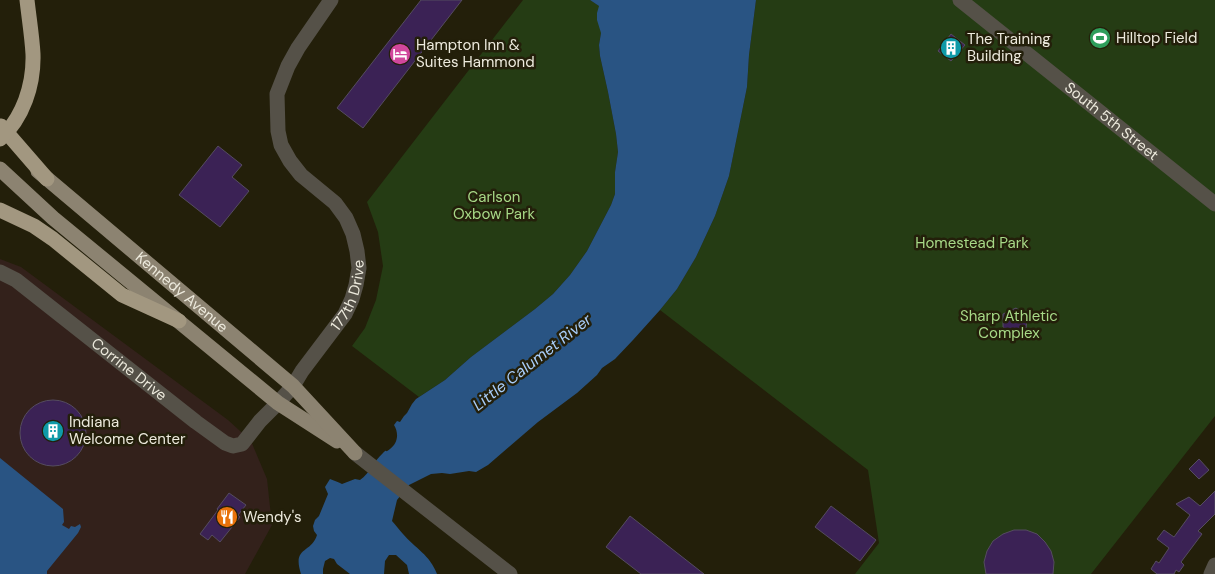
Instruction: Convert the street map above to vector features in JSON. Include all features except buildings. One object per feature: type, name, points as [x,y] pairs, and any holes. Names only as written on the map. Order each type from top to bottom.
[{"type":"highway","points":[[0,138],[6,134],[17,118],[26,99],[32,78],[33,55],[27,0]]},
{"type":"highway","points":[[0,125],[47,179]]},
{"type":"highway","points":[[3,211],[34,226],[53,239],[122,295],[179,321]]},
{"type":"main road","name":"Kennedy Avenue","points":[[0,138],[293,386],[355,454]]},
{"type":"main road","name":"Kennedy Avenue","points":[[0,169],[53,218],[278,403],[355,454]]},
{"type":"street","name":"177th Drive","points":[[278,403],[293,386],[345,314],[356,285],[357,251],[353,234],[346,218],[335,202],[301,175],[290,161],[281,145],[278,131],[277,94],[288,66],[331,0]]},
{"type":"street","name":"South 5th Street","points":[[960,0],[1215,204]]},
{"type":"street","name":"Corrine Drive","points":[[0,272],[16,280],[225,443],[233,446],[242,444],[260,421],[278,403]]},
{"type":"street","name":"Kennedy Avenue","points":[[355,454],[510,574]]},
{"type":"street","points":[[1211,574],[1215,565]]},
{"type":"shaded area","points":[[0,259],[21,267],[228,420],[251,441],[267,479],[272,525],[245,574],[41,574],[0,472]]},
{"type":"green space","name":"Carlson Oxbow Park","points":[[523,0],[590,0],[599,6],[600,56],[618,152],[615,172],[615,194],[587,251],[570,275],[553,294],[471,357],[445,380],[419,397],[352,346],[365,328],[376,300],[383,266],[378,232],[367,202]]},
{"type":"green space","name":"Homestead Park","points":[[756,0],[1215,0],[1215,416],[1091,574],[855,574],[879,543],[868,470],[660,310],[677,289],[696,257],[715,216],[729,176],[747,87]]},
{"type":"water","name":"Little Calumet River","points":[[590,0],[756,0],[747,87],[729,176],[715,216],[696,257],[677,289],[615,359],[602,368],[577,393],[538,422],[488,465],[476,472],[431,474],[409,485],[397,500],[392,521],[426,557],[437,574],[409,574],[407,565],[396,555],[389,555],[385,561],[384,574],[350,574],[337,564],[334,559],[330,558],[325,561],[323,574],[301,574],[299,559],[303,551],[311,545],[317,535],[313,526],[328,494],[325,487],[330,479],[342,484],[355,479],[360,480],[380,456],[395,444],[397,435],[394,425],[397,421],[400,422],[416,399],[445,380],[471,357],[553,294],[570,275],[587,251],[611,205],[615,194],[615,172],[618,152],[600,56],[601,33],[597,20],[599,6]]},
{"type":"water","points":[[0,458],[63,509],[64,522],[62,525],[69,529],[71,526],[75,527],[80,524],[81,527],[78,533],[47,571],[47,574],[0,574]]},
{"type":"place","name":"Hilltop Field","points":[[1100,38]]},
{"type":"place","name":"The Training Building","points":[[951,48]]},
{"type":"place","name":"Hampton Inn & Suites Hammond","points":[[400,54]]},
{"type":"place","name":"Indiana Welcome Center","points":[[53,431]]},
{"type":"place","name":"Wendy's","points":[[227,517]]},
{"type":"park label","name":"Sharp Athletic Complex","points":[[1009,324]]}]
